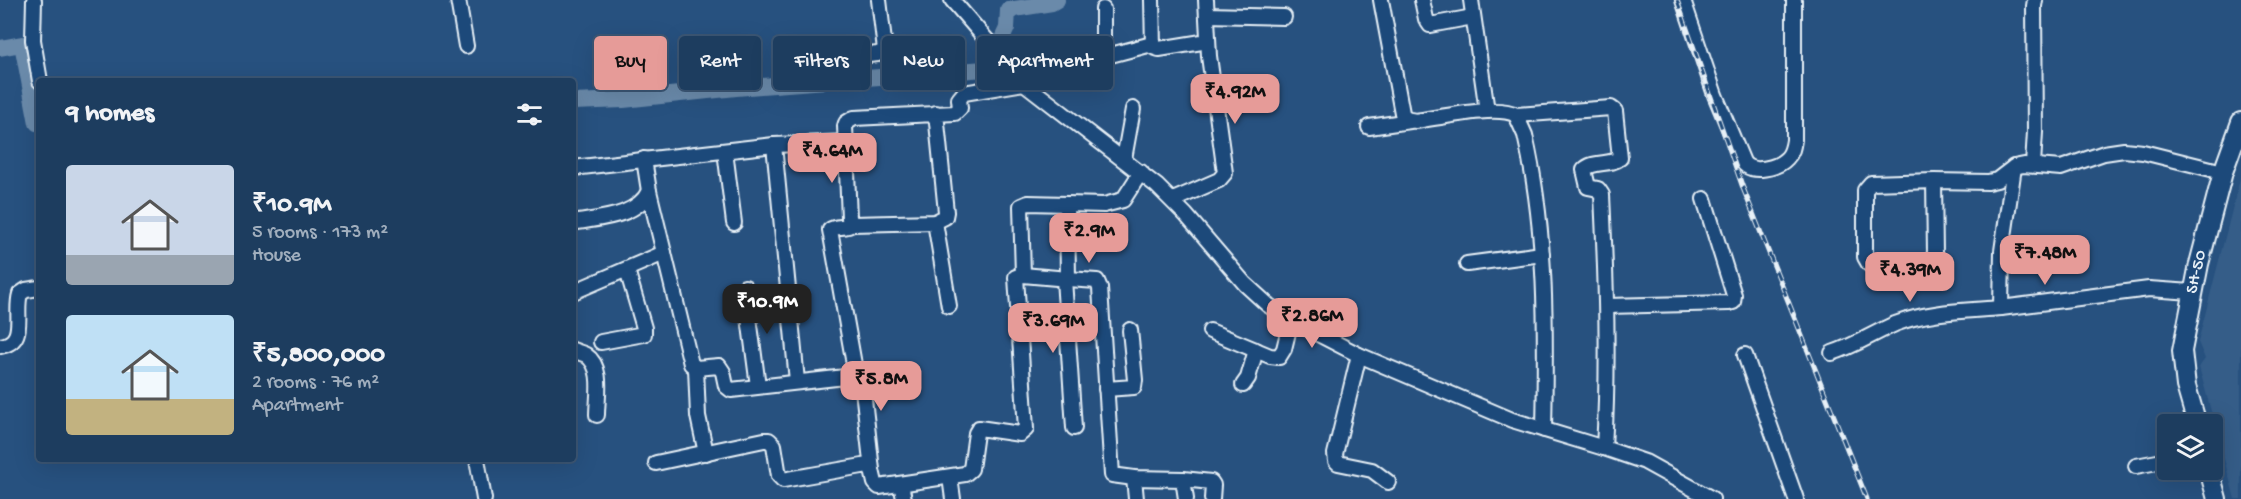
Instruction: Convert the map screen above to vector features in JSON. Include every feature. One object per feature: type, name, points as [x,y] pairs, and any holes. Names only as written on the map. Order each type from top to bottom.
[{"type":"main road","name":"SH-50","points":[[2194,414],[2186,386],[2182,351],[2192,292],[2223,172],[2241,122]]},
{"type":"main road","points":[[2212,480],[2217,499]]},
{"type":"street","points":[[34,0],[33,40],[39,78]]},
{"type":"street","points":[[458,0],[466,46]]},
{"type":"street","points":[[870,55],[885,50],[879,0]]},
{"type":"street","points":[[952,0],[983,36]]},
{"type":"street","points":[[1152,0],[1153,47],[1159,49],[1208,42]]},
{"type":"street","points":[[1173,200],[1219,180],[1225,173],[1208,42],[1206,0]]},
{"type":"street","points":[[1381,0],[1402,113],[1410,122]]},
{"type":"street","points":[[1422,0],[1426,19],[1430,24],[1473,17]]},
{"type":"street","points":[[1471,0],[1487,111]]},
{"type":"street","points":[[1683,0],[1715,95],[1745,166],[1754,170],[1780,164],[1792,151],[1794,140],[1794,0]]},
{"type":"street","points":[[2033,164],[2035,0]]},
{"type":"street","points":[[1103,9],[1103,36]]},
{"type":"street","points":[[1207,15],[1284,17]]},
{"type":"street","points":[[1113,54],[1152,44]]},
{"type":"street","points":[[852,224],[849,218],[846,123],[854,118],[958,111],[959,99],[964,93],[982,90]]},
{"type":"street","points":[[1033,90],[1141,172],[1173,200],[1245,284],[1268,305],[1291,320],[1359,355],[1512,420],[1645,462],[1712,499]]},
{"type":"street","points":[[1369,127],[1487,111],[1506,111],[1516,115],[1611,108],[1615,111],[1620,158],[1616,161],[1590,165],[1584,170],[1588,187],[1598,189],[1602,195],[1608,384],[1604,448]]},
{"type":"street","points":[[1124,159],[1133,109]]},
{"type":"street","points":[[936,113],[945,218],[935,222],[852,224],[848,227],[830,230],[855,373],[862,381],[872,470],[876,486],[965,474],[971,469],[976,433],[979,428],[1020,434],[1026,429],[1015,281],[1016,277],[1023,275],[1092,280],[1099,284],[1111,473],[1114,476],[1134,478],[1211,482],[1213,485],[1212,499]]},
{"type":"street","points":[[1516,115],[1529,150],[1542,254],[1546,345],[1544,430]]},
{"type":"street","points":[[576,168],[774,145],[846,142]]},
{"type":"street","points":[[774,145],[797,381]]},
{"type":"street","points":[[1934,181],[1935,253],[1932,261],[1928,263],[1869,264],[1865,257],[1866,186],[1876,182],[1934,181],[1988,182],[1996,180],[2014,167],[2033,164],[2061,168],[2104,153],[2124,150],[2143,152],[2223,172]]},
{"type":"street","points":[[725,151],[734,223]]},
{"type":"street","points":[[644,159],[649,191],[691,364],[696,368],[719,366],[726,386],[731,390],[797,381],[848,378],[855,373]]},
{"type":"street","points":[[2001,308],[2002,251],[2014,167]]},
{"type":"street","points":[[1023,275],[1021,206],[1028,203],[1104,205],[1123,200],[1141,172]]},
{"type":"street","points":[[576,222],[635,208],[649,191]]},
{"type":"street","points":[[1607,306],[1733,302],[1734,295],[1704,199]]},
{"type":"street","points":[[1067,204],[1066,279],[1074,428]]},
{"type":"street","points":[[935,222],[949,306]]},
{"type":"street","points":[[576,291],[664,253]]},
{"type":"street","points":[[1467,264],[1542,254]]},
{"type":"street","points":[[601,342],[644,334],[627,270]]},
{"type":"street","points":[[745,287],[759,386]]},
{"type":"street","points":[[0,346],[14,340],[18,334],[20,294],[26,290],[36,288]]},
{"type":"street","points":[[1832,353],[1917,317],[2149,289],[2192,292]]},
{"type":"street","points":[[1210,331],[1270,356],[1279,357],[1284,350],[1291,320]]},
{"type":"street","points":[[1106,389],[1134,387],[1130,330]]},
{"type":"street","points":[[1243,386],[1248,378],[1256,350]]},
{"type":"street","points":[[576,351],[588,357],[595,367],[598,379],[597,415]]},
{"type":"street","points":[[1359,355],[1335,454],[1336,461],[1372,470],[1388,483]]},
{"type":"street","points":[[1745,355],[1796,499]]},
{"type":"street","points":[[696,368],[698,416],[706,453]]},
{"type":"street","points":[[656,463],[769,440],[774,445],[779,476],[783,480],[868,465],[872,470]]},
{"type":"street","points":[[478,462],[484,499]]},
{"type":"street","points":[[2136,466],[2157,462]]},
{"type":"street","points":[[950,477],[953,499]]},
{"type":"street","points":[[1134,478],[1136,499]]},
{"type":"street","points":[[1183,479],[1186,499]]},
{"type":"street","points":[[901,484],[904,499]]},
{"type":"shaded area","points":[[2241,175],[2241,499],[2235,499],[2223,455],[2223,414],[2212,414],[2199,367],[2205,359],[2198,342]]},
{"type":"waterway","points":[[576,102],[623,100],[736,88],[998,68],[1008,54],[1001,41],[1007,28],[1008,10],[1052,3],[1057,0]]},
{"type":"waterway","points":[[0,48],[22,44],[36,118]]},
{"type":"railway","points":[[1677,0],[1743,188],[1867,499]]}]
